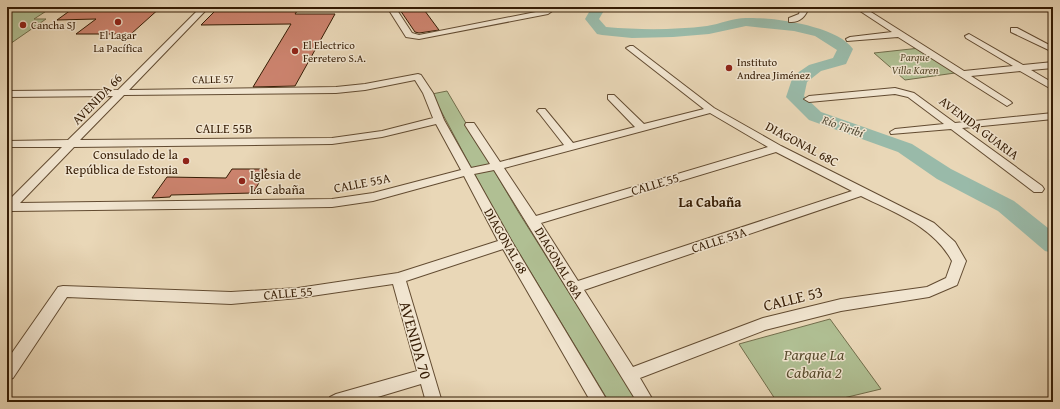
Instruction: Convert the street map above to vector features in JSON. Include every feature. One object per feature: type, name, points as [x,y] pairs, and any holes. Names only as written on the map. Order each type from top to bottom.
[{"type":"main road","points":[[1046,7],[1053,10]]},
{"type":"street","name":"AVENIDA 66","points":[[8,208],[205,7]]},
{"type":"street","points":[[391,7],[409,35],[419,37],[542,14],[552,10],[554,7]]},
{"type":"street","points":[[792,20],[799,18],[804,13],[805,7]]},
{"type":"street","points":[[858,7],[1007,103]]},
{"type":"street","points":[[1014,30],[1053,50]]},
{"type":"street","points":[[850,39],[900,34]]},
{"type":"street","points":[[969,36],[1021,69],[1053,87]]},
{"type":"street","name":"DIAGONAL 68C","points":[[630,48],[711,110],[777,148],[930,226],[950,245],[960,262]]},
{"type":"street","points":[[962,74],[1053,65]]},
{"type":"street","name":"CALLE 57","points":[[7,94],[336,90],[364,88],[418,77]]},
{"type":"street","name":"DIAGONAL 68","points":[[418,77],[428,93],[439,120],[506,243],[600,402]]},
{"type":"street","name":"AVENIDA GUARIA","points":[[808,99],[895,91],[911,94],[951,126],[1038,189]]},
{"type":"street","points":[[611,97],[643,129]]},
{"type":"street","name":"CALLE 55A","points":[[8,208],[332,203],[373,197],[467,172],[498,166],[643,129],[711,110]]},
{"type":"street","points":[[542,111],[571,147]]},
{"type":"street","points":[[895,132],[1053,116]]},
{"type":"street","name":"CALLE 55B","points":[[7,144],[332,141],[382,134],[439,120]]},
{"type":"street","name":"DIAGONAL 68A","points":[[470,125],[533,221],[628,376],[646,402]]},
{"type":"street","name":"CALLE 55","points":[[533,221],[777,148]]},
{"type":"street","name":"CALLE 53A","points":[[574,288],[863,191]]},
{"type":"street","name":"CALLE 55","points":[[7,373],[64,291],[231,298],[298,293],[398,278],[506,243]]},
{"type":"street","name":"CALLE 53","points":[[628,376],[763,324],[841,305],[929,292],[952,281],[960,262]]},
{"type":"street","name":"AVENIDA 70","points":[[398,278],[434,402]]},
{"type":"street","points":[[336,402],[426,376]]},
{"type":"green space","name":"Cancha SJ","points":[[7,8],[51,8],[34,19],[46,19],[7,46]]},
{"type":"green space","name":"Parque Villa Karen","points":[[920,48],[955,73],[905,80],[874,53]]},
{"type":"green space","points":[[447,91],[519,213],[638,402],[609,402],[497,216],[432,94]]},
{"type":"green space","name":"Parque La Cabaña 2","points":[[830,319],[881,389],[827,402],[777,402],[739,344]]},
{"type":"building","name":"El Lagar La Pacífica","points":[[75,7],[161,7],[131,34],[76,34],[96,19],[57,20]]},
{"type":"building","name":"El Electrico Ferretero S.A.","points":[[219,7],[300,7],[295,14],[335,14],[295,86],[253,87],[291,24],[201,25]]},
{"type":"building","points":[[398,7],[422,7],[439,30],[419,33],[415,32]]},
{"type":"building","points":[[232,169],[267,169],[253,193],[171,195],[170,197],[152,198],[167,177],[226,178]]},
{"type":"waterway","name":"Río Tiribí","points":[[599,7],[592,19],[602,31],[632,34],[673,33],[709,30],[746,22],[794,27],[820,33],[845,49],[840,61],[815,68],[799,80],[795,97],[815,116],[905,148],[944,174],[1006,206],[1053,245]]},
{"type":"place","name":"El Lagar La Pacífica","points":[[118,22]]},
{"type":"place","name":"Cancha SJ","points":[[23,25]]},
{"type":"place","name":"El Electrico Ferretero S.A.","points":[[295,51]]},
{"type":"place","name":"Instituto Andrea Jiménez","points":[[729,68]]},
{"type":"place","name":"Consulado de la República de Estonia","points":[[186,161]]},
{"type":"place","name":"Iglesia de La Cabaña","points":[[242,181]]},
{"type":"district","name":"La Cabaña","points":[[710,202]]}]
